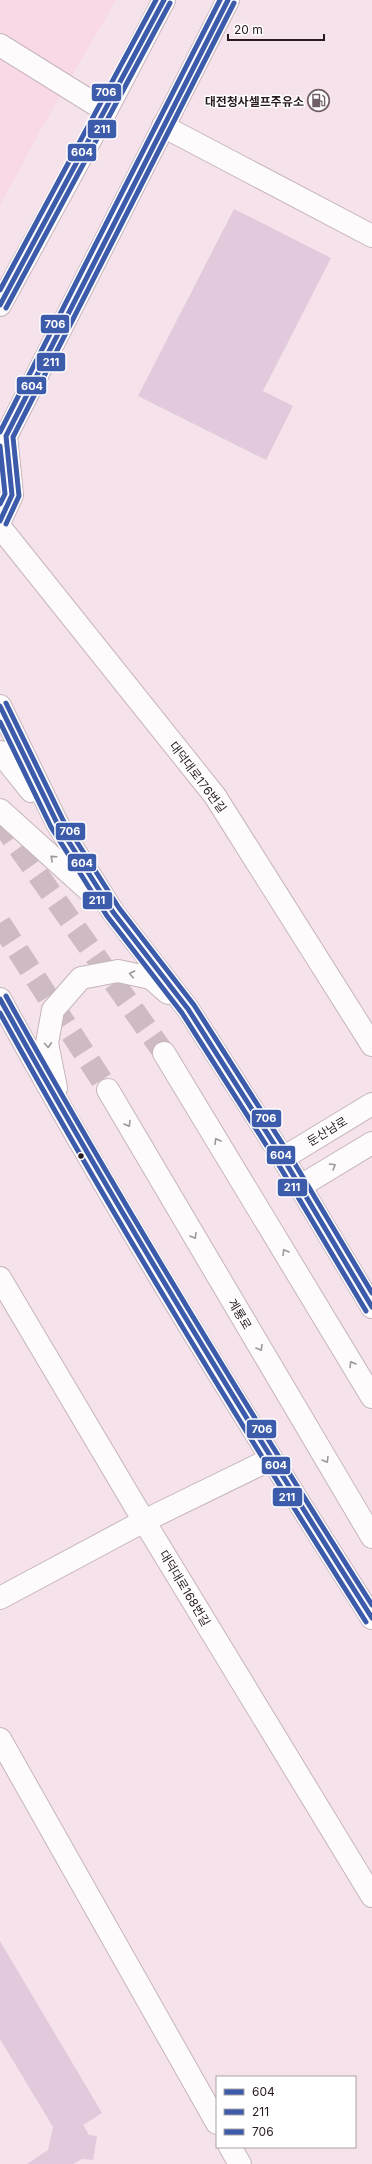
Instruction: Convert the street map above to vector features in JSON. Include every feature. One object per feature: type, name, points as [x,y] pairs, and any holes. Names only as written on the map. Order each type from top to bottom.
[{"type":"main road","points":[[0,305],[106,111],[164,0]]},
{"type":"main road","points":[[0,521],[12,495],[3,442],[228,0]]},
{"type":"main road","points":[[0,45],[106,111]]},
{"type":"main road","points":[[163,126],[371,233]]},
{"type":"main road","name":"대덕대로176번길","points":[[0,528],[215,796],[372,1045]]},
{"type":"main road","points":[[0,706],[57,823],[113,912],[188,1008],[283,1158],[372,1307]]},
{"type":"main road","points":[[0,752],[57,823]]},
{"type":"main road","points":[[0,810],[113,912]]},
{"type":"main road","points":[[60,1108],[47,1042],[53,1010],[81,978],[118,971],[150,978],[188,1008]]},
{"type":"main road","points":[[0,999],[60,1108],[271,1459],[372,1618]]},
{"type":"main road","points":[[164,1053],[372,1397]]},
{"type":"main road","name":"계룡로","points":[[108,1090],[372,1538]]},
{"type":"main road","name":"둔산남로","points":[[283,1158],[372,1104]]},
{"type":"main road","points":[[300,1187],[372,1142]]},
{"type":"main road","name":"대덕대로168번길","points":[[0,1278],[144,1521],[372,1896]]},
{"type":"main road","points":[[0,1598],[144,1521],[271,1459]]},
{"type":"main road","points":[[0,1739],[216,2122]]},
{"type":"main road","points":[[231,2148],[240,2164]]},
{"type":"shaded area","points":[[0,0],[116,0],[45,122],[0,205]]},
{"type":"building","points":[[234,209],[331,258],[263,391],[293,406],[266,460],[138,396]]},
{"type":"building","points":[[0,1941],[102,2113],[83,2125],[89,2135],[97,2136],[93,2160],[82,2159],[73,2164],[27,2164],[48,2150],[53,2127],[0,2039]]},
{"type":"tunnel","points":[[0,821],[164,1053]]},
{"type":"tunnel","points":[[0,923],[108,1090]]},
{"type":"transit line","name":"706","points":[[0,290],[156,0]]},
{"type":"transit line","name":"604","points":[[0,305],[164,0]]},
{"type":"transit line","name":"706","points":[[0,432],[220,0]]},
{"type":"transit line","name":"604","points":[[0,521],[12,495],[6,436],[228,0]]},
{"type":"transit line","name":"211","points":[[6,308],[170,3]]},
{"type":"transit line","name":"211","points":[[6,524],[19,496],[13,437],[234,3]]},
{"type":"transit line","name":"706","points":[[0,446],[5,494],[0,504]]},
{"type":"transit line","name":"706","points":[[6,703],[63,820],[119,908],[194,1005],[289,1154],[372,1293]]},
{"type":"transit line","name":"604","points":[[0,706],[57,823],[113,912],[188,1009],[283,1158],[372,1307]]},
{"type":"transit line","name":"211","points":[[0,722],[51,827],[107,916],[182,1013],[277,1162],[366,1311]]},
{"type":"transit line","name":"706","points":[[6,996],[184,1303],[277,1455],[372,1605]]},
{"type":"transit line","name":"604","points":[[0,999],[135,1234],[276,1465],[372,1618]]},
{"type":"transit line","name":"211","points":[[0,1013],[88,1168],[178,1320],[271,1472],[366,1622]]},
{"type":"place","name":"대전청사셀프주유소","points":[[319,101]]}]
